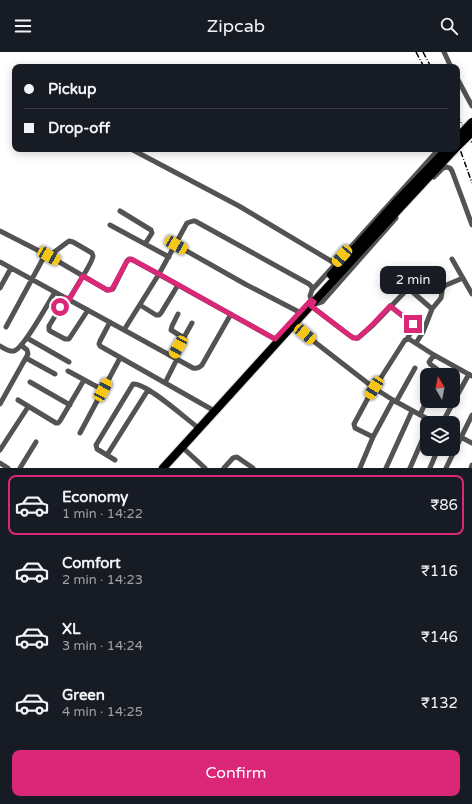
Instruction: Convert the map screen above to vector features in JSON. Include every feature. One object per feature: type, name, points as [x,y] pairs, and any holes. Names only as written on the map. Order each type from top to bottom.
[{"type":"main road","points":[[460,135],[472,122]]},
{"type":"main road","points":[[460,144],[472,132]]},
{"type":"main road","points":[[163,468],[294,324],[341,263],[444,152]]},
{"type":"main road","points":[[157,468],[300,312],[452,152]]},
{"type":"street","points":[[444,52],[450,64]]},
{"type":"street","points":[[460,84],[472,106]]},
{"type":"street","points":[[137,152],[239,206],[336,264]]},
{"type":"street","points":[[313,299],[336,264],[436,152]]},
{"type":"street","points":[[124,330],[159,274],[188,223],[193,220],[311,285],[313,299],[316,304],[322,302],[412,199],[443,168],[450,168],[452,171],[472,225]]},
{"type":"street","points":[[120,211],[151,230],[152,233],[145,244]]},
{"type":"street","points":[[110,225],[169,257]]},
{"type":"street","points":[[0,231],[107,290],[112,289],[127,261],[131,259],[275,339]]},
{"type":"street","points":[[6,327],[32,279],[47,256],[69,241],[89,250],[93,256],[83,276],[49,326],[49,330],[69,340],[88,310]]},
{"type":"street","points":[[176,245],[245,284],[300,312]]},
{"type":"street","points":[[452,259],[472,294]]},
{"type":"street","points":[[0,262],[193,368],[199,368],[202,365],[231,314]]},
{"type":"street","points":[[0,288],[11,268]]},
{"type":"street","points":[[313,299],[349,335],[353,338],[358,338],[424,273],[439,285],[444,286],[463,278]]},
{"type":"street","points":[[140,305],[156,315],[159,315],[178,285]]},
{"type":"street","points":[[416,343],[423,332],[432,309],[442,296],[439,285]]},
{"type":"street","points":[[408,288],[432,309]]},
{"type":"street","points":[[0,346],[13,352],[17,350],[27,338],[55,292]]},
{"type":"street","points":[[374,437],[355,428],[354,426],[361,409],[401,345],[414,328],[413,324],[390,306]]},
{"type":"street","points":[[178,314],[171,330],[184,338]]},
{"type":"street","points":[[110,322],[99,344],[102,348],[211,409]]},
{"type":"street","points":[[165,383],[192,322]]},
{"type":"street","points":[[294,324],[374,388],[412,412],[420,415],[423,408]]},
{"type":"street","points":[[27,338],[69,362]]},
{"type":"street","points":[[407,339],[470,375],[446,416]]},
{"type":"street","points":[[0,404],[26,358],[28,352],[21,345]]},
{"type":"street","points":[[434,355],[429,362],[436,368]]},
{"type":"street","points":[[26,358],[55,374]]},
{"type":"street","points":[[80,433],[120,358]]},
{"type":"street","points":[[360,468],[374,437],[415,368]]},
{"type":"street","points":[[68,371],[103,390]]},
{"type":"street","points":[[18,400],[58,423],[84,380]]},
{"type":"street","points":[[30,382],[70,405]]},
{"type":"street","points":[[115,460],[97,448],[96,443],[131,386],[135,383],[160,397],[196,426]]},
{"type":"street","points":[[107,455],[148,390]]},
{"type":"street","points":[[0,450],[28,406]]},
{"type":"street","points":[[386,468],[412,412]]},
{"type":"street","points":[[446,468],[472,415]]},
{"type":"street","points":[[461,437],[472,443]]},
{"type":"street","points":[[20,468],[36,442]]},
{"type":"street","points":[[410,468],[420,445]]},
{"type":"street","points":[[182,447],[205,468]]},
{"type":"street","points":[[430,468],[435,456]]},
{"type":"street","points":[[224,468],[232,458],[237,457],[253,468]]},
{"type":"street","points":[[0,463],[8,468]]},
{"type":"railway","points":[[416,52],[422,64]]},
{"type":"railway","points":[[423,52],[429,64]]},
{"type":"railway","points":[[460,121],[472,143]]},
{"type":"railway","points":[[460,149],[472,183]]},
{"type":"route","points":[[60,307],[66,298],[69,300],[83,276],[107,290],[112,289],[127,261],[131,259],[275,339],[311,300],[314,302],[311,306],[353,338],[358,338],[390,306],[413,324]]}]
